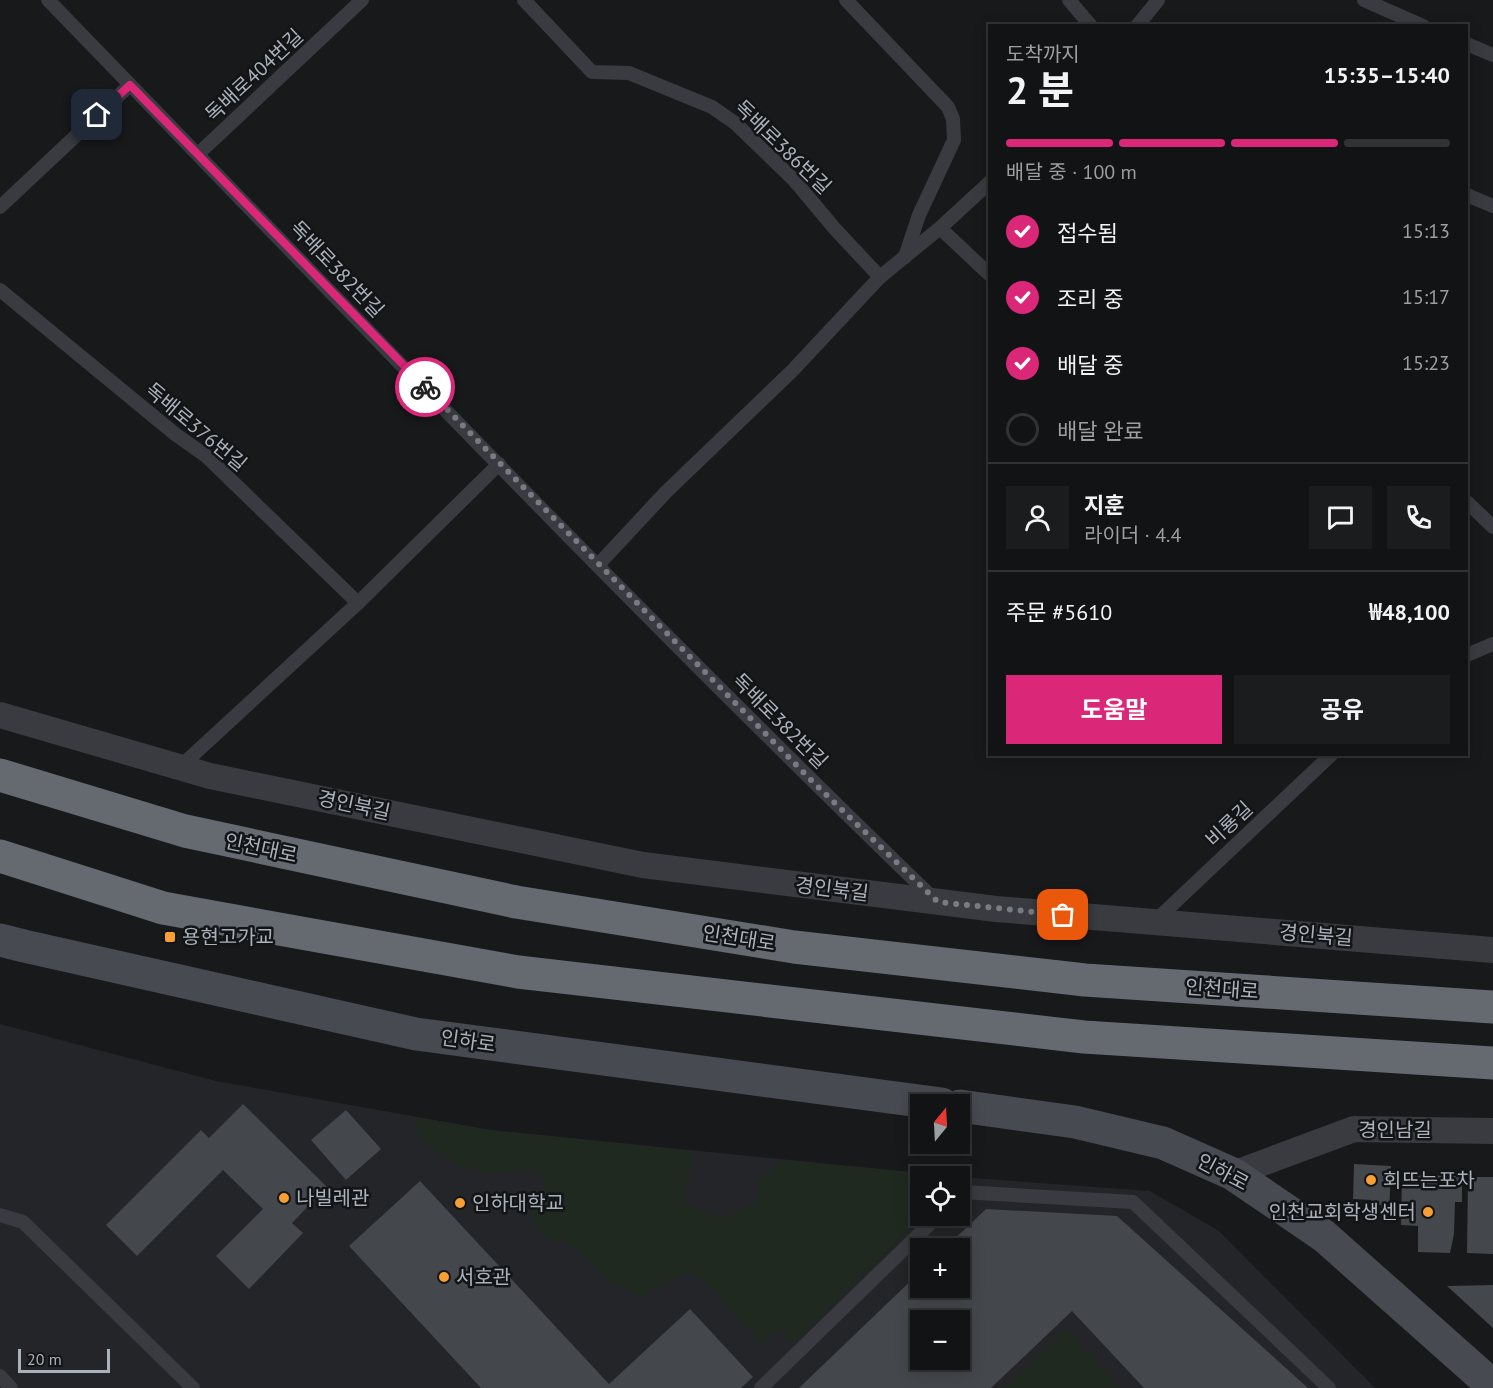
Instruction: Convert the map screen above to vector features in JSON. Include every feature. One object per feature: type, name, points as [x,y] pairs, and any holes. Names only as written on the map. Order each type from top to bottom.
[{"type":"highway","name":"인천대로","points":[[0,775],[196,834],[516,902],[794,947],[1085,980],[1493,1007]]},
{"type":"highway","points":[[0,856],[164,908],[518,972],[1083,1037],[1493,1063]]},
{"type":"main road","name":"인하로","points":[[0,939],[416,1034],[910,1100]]},
{"type":"main road","name":"인하로","points":[[970,1107],[1075,1122],[1163,1143],[1233,1174],[1324,1236],[1479,1364],[1493,1386]]},
{"type":"street","name":"경인북길","points":[[0,715],[210,776],[643,865],[996,909],[1493,950]]},
{"type":"street","name":"경인남길","points":[[1233,1174],[1354,1129],[1493,1131]]},
{"type":"lane","name":"독배로382번길","points":[[48,0],[598,565],[814,783],[938,902]]},
{"type":"lane","name":"독배로404번길","points":[[198,154],[362,0]]},
{"type":"lane","name":"독배로386번길","points":[[524,0],[592,72],[629,74],[712,108],[735,123],[794,180],[835,229],[880,277]]},
{"type":"lane","points":[[846,0],[948,107],[953,119],[954,140],[919,215],[905,257]]},
{"type":"lane","points":[[1069,0],[1089,24]]},
{"type":"lane","points":[[1139,24],[1158,0]]},
{"type":"lane","points":[[1364,0],[1418,24]]},
{"type":"lane","points":[[1468,44],[1493,55]]},
{"type":"lane","points":[[0,207],[130,85]]},
{"type":"lane","points":[[598,565],[666,492],[792,371],[880,277],[940,228],[988,184]]},
{"type":"lane","points":[[1468,195],[1493,206]]},
{"type":"lane","points":[[940,228],[988,273]]},
{"type":"lane","name":"독배로376번길","points":[[0,290],[175,434],[206,456],[358,603]]},
{"type":"lane","points":[[180,767],[358,603],[500,464]]},
{"type":"lane","points":[[1468,503],[1493,526]]},
{"type":"lane","points":[[1468,655],[1493,644]]},
{"type":"lane","name":"비룡길","points":[[1154,922],[1330,756]]},
{"type":"lane","points":[[970,1192],[1133,1202],[1329,1388]]},
{"type":"lane","points":[[0,1215],[23,1222],[193,1388]]},
{"type":"lane","points":[[761,1388],[928,1226]]},
{"type":"lane","points":[[0,1376],[11,1388]]},
{"type":"shaded area","name":"인하대학교","points":[[0,1024],[216,1081],[490,1130],[910,1172],[910,1226],[970,1226],[970,1178],[1150,1191],[1219,1231],[1375,1388],[0,1388]]},
{"type":"shaded area","points":[[416,1117],[490,1130],[695,1151],[683,1202],[721,1218],[756,1203],[759,1180],[786,1160],[910,1172],[910,1226],[914,1226],[794,1343],[780,1329],[761,1343],[696,1272],[679,1276],[641,1297],[608,1279],[573,1247],[541,1234],[530,1211],[547,1182],[533,1169],[492,1175],[455,1163],[428,1145],[414,1127]]},
{"type":"shaded area","points":[[1066,1329],[1122,1388],[1004,1388]]},
{"type":"building","name":"나빌레관","points":[[243,1104],[327,1187],[292,1223],[303,1233],[249,1289],[216,1256],[263,1209],[223,1170],[137,1256],[106,1225],[201,1130],[209,1138]]},
{"type":"building","points":[[346,1110],[381,1149],[346,1180],[311,1140]]},
{"type":"building","points":[[1354,1164],[1391,1166],[1389,1216],[1381,1216],[1381,1205],[1370,1205],[1371,1200],[1353,1199]]},
{"type":"building","name":"인천교회학생센터","points":[[1402,1174],[1462,1176],[1462,1202],[1455,1202],[1454,1234],[1450,1253],[1418,1252],[1418,1226],[1401,1225]]},
{"type":"building","points":[[1468,1177],[1493,1177],[1493,1254],[1467,1253]]},
{"type":"building","name":"서호관","points":[[420,1181],[609,1384],[690,1309],[753,1377],[741,1388],[481,1388],[349,1246]]},
{"type":"building","points":[[986,1209],[1117,1216],[1308,1388],[1144,1388],[1072,1311],[991,1388],[799,1388],[910,1282],[910,1298],[970,1298],[970,1238],[956,1238]]},
{"type":"building","points":[[1493,1285],[1493,1328],[1447,1286]]},
{"type":"way so far","points":[[425,387],[814,783],[938,902],[1063,915]]},
{"type":"place","name":"용현고가교","points":[[170,937]]},
{"type":"place","name":"회뜨는포차","points":[[1371,1180]]},
{"type":"place","name":"나빌레관","points":[[284,1198]]},
{"type":"place","name":"인하대학교","points":[[460,1203]]},
{"type":"place","name":"인천교회학생센터","points":[[1428,1212]]},
{"type":"place","name":"서호관","points":[[444,1277]]},
{"type":"route","points":[[97,115],[130,85],[425,387]]}]
